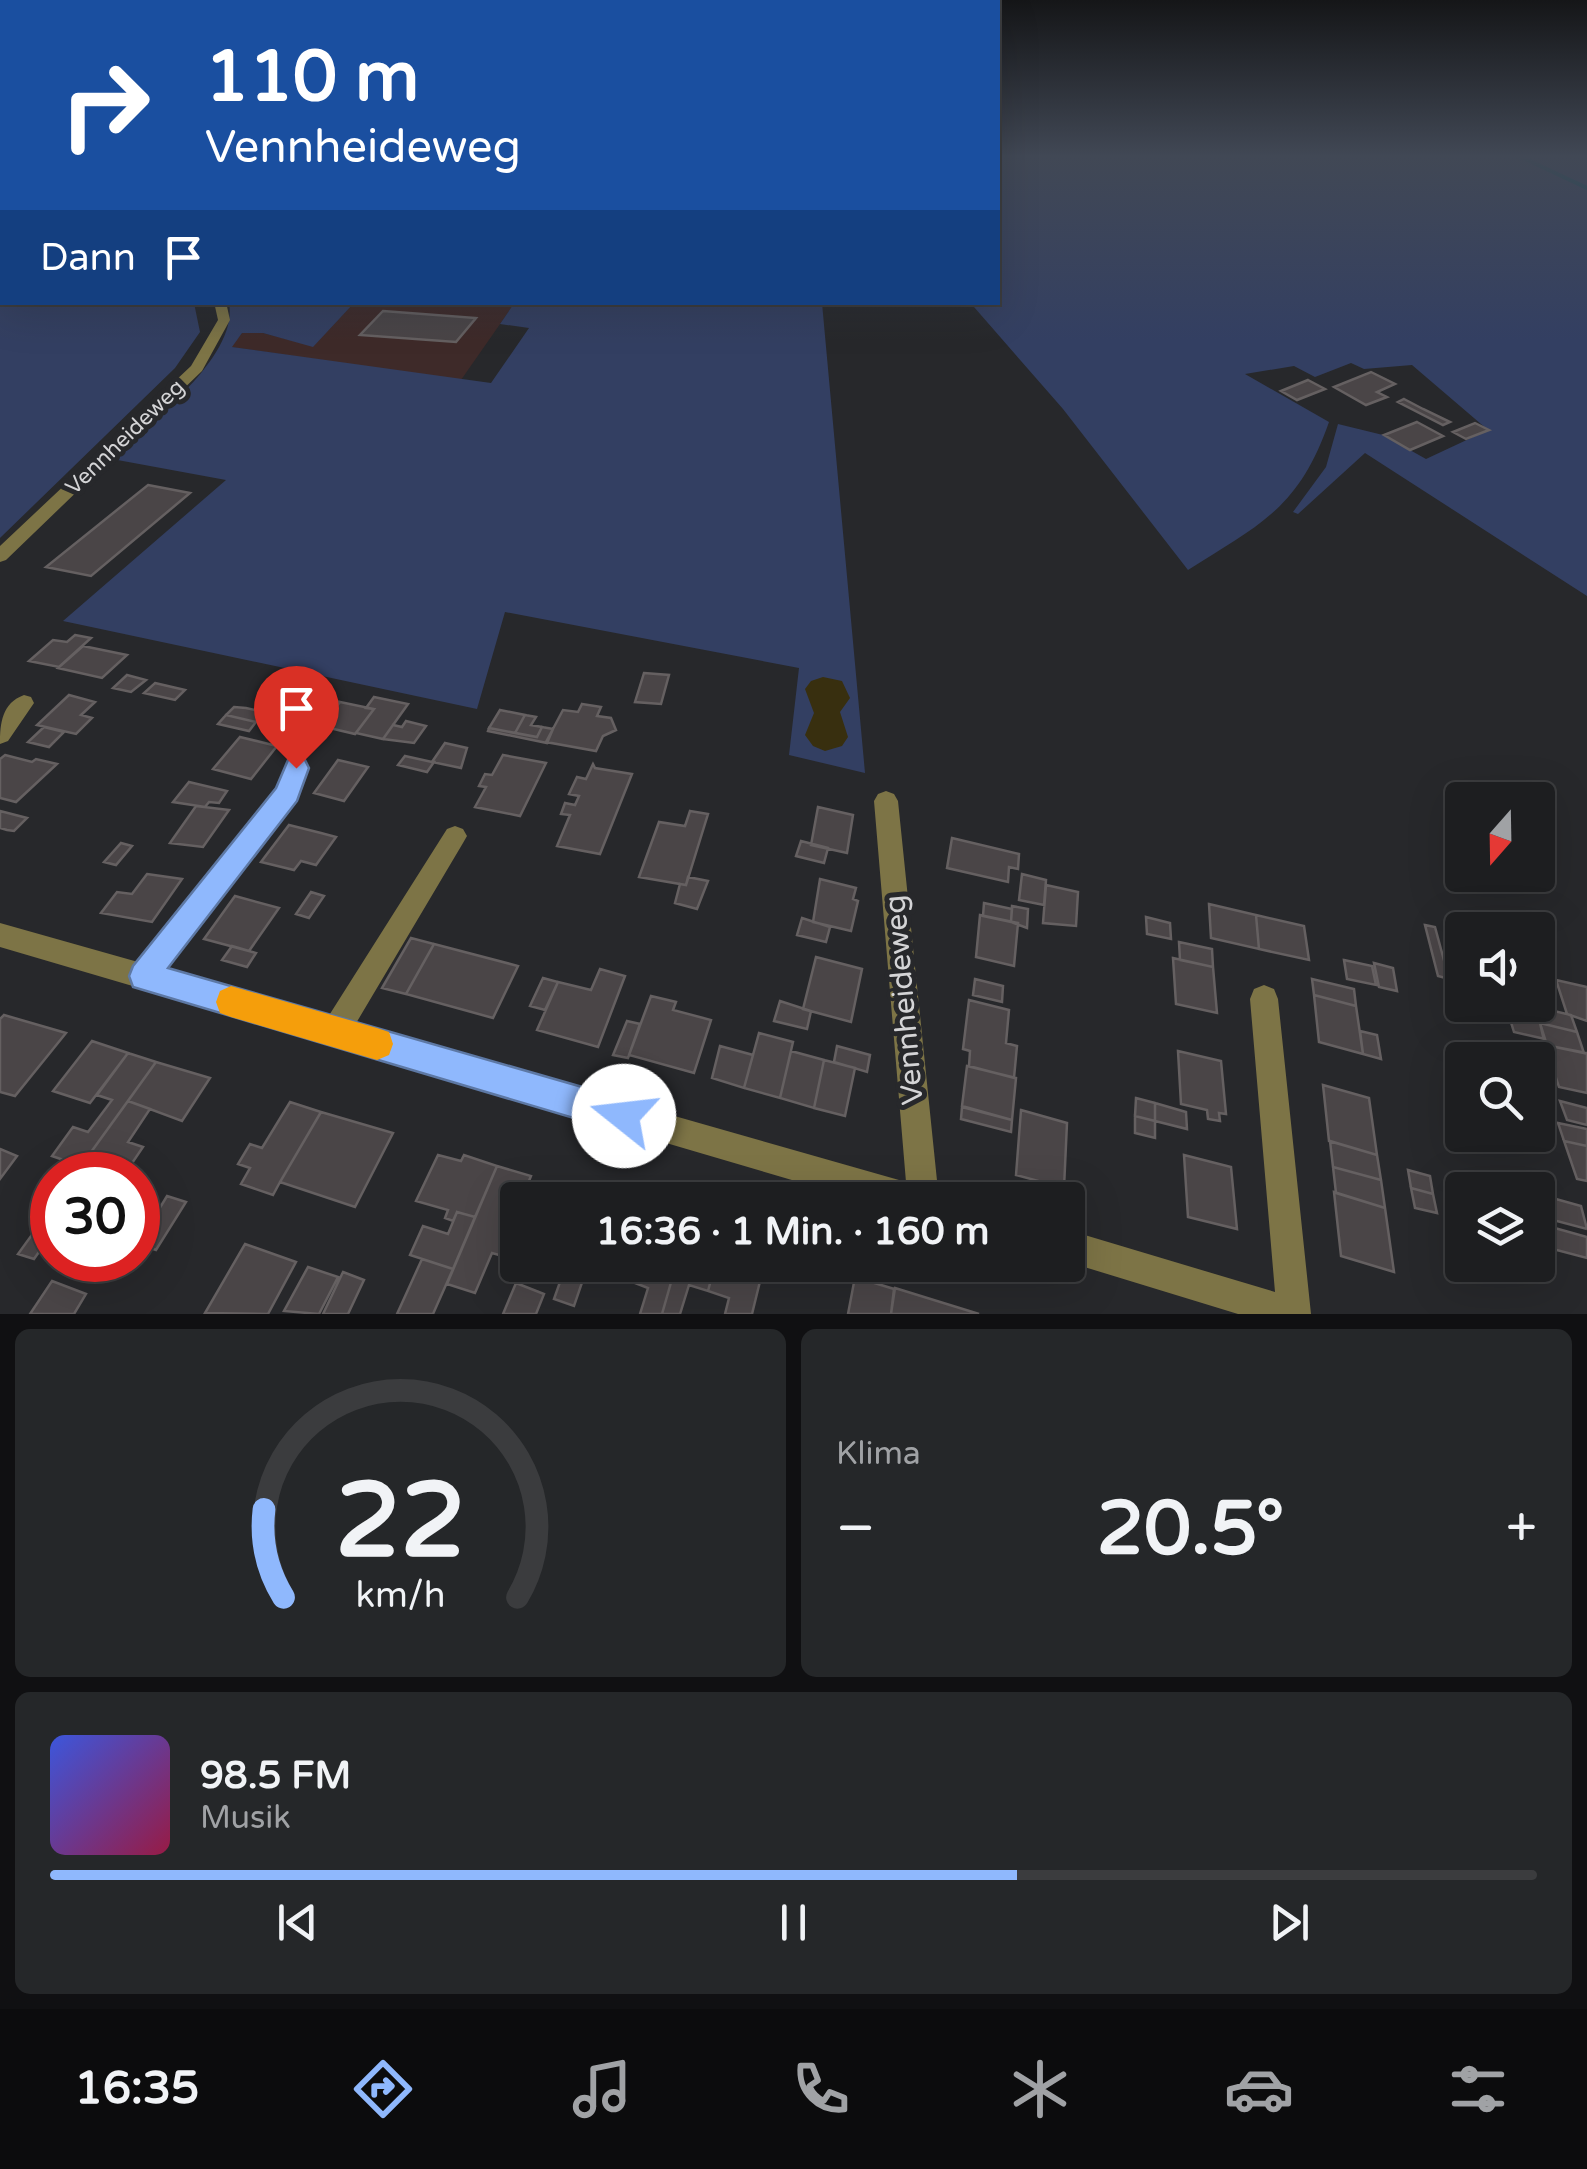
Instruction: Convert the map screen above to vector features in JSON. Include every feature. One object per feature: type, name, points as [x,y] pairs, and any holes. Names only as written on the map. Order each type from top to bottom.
[{"type":"street","name":"Vennheideweg","points":[[0,556],[197,368],[224,320],[221,305]]},
{"type":"street","points":[[0,736],[24,703]]},
{"type":"street","points":[[144,976],[288,794],[296,768]]},
{"type":"street","name":"Vennheideweg","points":[[886,801],[921,1182]]},
{"type":"street","points":[[335,1032],[455,836]]},
{"type":"street","points":[[0,935],[850,1182]]},
{"type":"street","points":[[1085,1251],[1294,1314],[1264,999]]},
{"type":"shaded area","points":[[1000,217],[1587,217],[1587,596],[1365,453],[1298,514],[1293,512],[1326,467],[1338,424],[1383,435],[1426,459],[1488,430],[1412,365],[1364,369],[1351,363],[1315,377],[1294,366],[1245,374],[1329,422],[1305,475],[1275,511],[1188,570],[1063,409],[974,307],[958,305],[1000,305]]},
{"type":"shaded area","points":[[0,305],[194,305],[200,332],[175,368],[0,538]]},
{"type":"shaded area","points":[[229,305],[352,305],[313,347],[263,333],[242,333],[232,347],[491,383],[529,328],[500,324],[513,305],[822,305],[865,773],[789,755],[799,668],[505,612],[477,709],[63,621],[226,480],[112,459],[188,388],[220,345],[228,324]]},
{"type":"shaded area","points":[[352,305],[513,305],[461,380],[231,347],[242,333],[263,333],[313,346]]},
{"type":"sand","points":[[823,677],[842,681],[850,698],[840,712],[848,737],[842,746],[825,751],[813,746],[805,735],[814,713],[805,689],[811,681]]},
{"type":"building","points":[[383,311],[476,318],[456,342],[360,335]]},
{"type":"building","points":[[1371,372],[1395,384],[1377,392],[1387,397],[1366,405],[1334,387]]},
{"type":"building","points":[[1308,380],[1325,389],[1297,400],[1281,391]]},
{"type":"building","points":[[1404,399],[1450,422],[1443,425],[1398,402]]},
{"type":"building","points":[[1417,422],[1443,436],[1410,450],[1384,435]]},
{"type":"building","points":[[1475,423],[1489,430],[1466,439],[1453,432]]},
{"type":"building","points":[[148,485],[190,493],[91,576],[46,567]]},
{"type":"building","points":[[75,635],[91,638],[59,667],[29,661],[53,640],[67,642]]},
{"type":"building","points":[[83,646],[127,655],[102,678],[58,668]]},
{"type":"building","points":[[644,673],[669,675],[661,704],[635,702]]},
{"type":"building","points":[[127,675],[146,680],[131,692],[113,688]]},
{"type":"building","points":[[155,683],[185,690],[175,700],[144,693]]},
{"type":"building","points":[[69,695],[95,702],[81,715],[92,718],[76,734],[37,725]]},
{"type":"building","points":[[308,695],[340,702],[321,726],[287,719]]},
{"type":"building","points":[[374,697],[408,704],[383,739],[356,733],[374,709],[366,708]]},
{"type":"building","points":[[340,702],[374,709],[355,734],[321,726]]},
{"type":"building","points":[[582,704],[601,707],[597,716],[611,718],[616,730],[603,736],[596,751],[546,742],[563,710],[578,712]]},
{"type":"building","points":[[234,707],[264,712],[256,722],[226,715]]},
{"type":"building","points":[[500,710],[525,715],[515,733],[489,728]]},
{"type":"building","points":[[226,715],[256,722],[249,731],[218,724]]},
{"type":"building","points":[[525,715],[536,717],[531,725],[542,727],[537,737],[515,733]]},
{"type":"building","points":[[406,721],[426,726],[414,743],[383,739],[393,725],[402,727]]},
{"type":"building","points":[[44,727],[64,732],[49,747],[28,742]]},
{"type":"building","points":[[542,727],[553,729],[547,743],[488,731],[489,728],[537,737]]},
{"type":"building","points":[[240,737],[277,746],[251,779],[213,769]]},
{"type":"building","points":[[445,743],[467,748],[461,768],[432,762]]},
{"type":"building","points":[[5,755],[57,764],[16,802],[0,798],[0,759]]},
{"type":"building","points":[[503,755],[546,763],[520,816],[475,807],[486,787],[479,786],[485,774],[492,775]]},
{"type":"building","points":[[405,756],[434,762],[427,772],[398,765]]},
{"type":"building","points":[[338,760],[368,767],[344,801],[314,793]]},
{"type":"building","points":[[593,764],[595,768],[632,774],[600,854],[557,846],[570,815],[561,814],[565,803],[575,805],[579,796],[569,794],[577,777],[586,779]]},
{"type":"building","points":[[189,782],[227,791],[219,803],[209,802],[205,807],[173,802]]},
{"type":"building","points":[[196,806],[229,810],[203,847],[170,843]]},
{"type":"building","points":[[818,807],[853,815],[847,853],[811,845]]},
{"type":"building","points":[[0,811],[27,818],[14,831],[7,830],[0,828]]},
{"type":"building","points":[[690,811],[708,814],[686,885],[639,877],[659,822],[685,826]]},
{"type":"building","points":[[289,825],[336,837],[316,865],[301,861],[294,870],[261,862]]},
{"type":"building","points":[[952,838],[1019,854],[1018,869],[1009,867],[1008,882],[947,868]]},
{"type":"building","points":[[801,841],[828,848],[824,863],[796,856]]},
{"type":"building","points":[[121,843],[132,846],[116,865],[104,862]]},
{"type":"building","points":[[147,874],[182,879],[152,922],[101,913],[117,892],[132,894]]},
{"type":"building","points":[[1022,874],[1046,880],[1044,905],[1019,900]]},
{"type":"building","points":[[688,877],[708,881],[697,909],[675,903],[680,884],[686,885]]},
{"type":"building","points":[[820,879],[856,888],[853,899],[858,901],[851,931],[813,922]]},
{"type":"building","points":[[1046,885],[1078,892],[1076,926],[1043,923]]},
{"type":"building","points":[[311,892],[324,896],[309,918],[296,914]]},
{"type":"building","points":[[235,896],[279,908],[249,951],[204,939]]},
{"type":"building","points":[[984,903],[1012,909],[1011,922],[983,916]]},
{"type":"building","points":[[1209,904],[1256,915],[1259,949],[1211,938]]},
{"type":"building","points":[[1012,906],[1028,909],[1027,928],[1011,922]]},
{"type":"building","points":[[980,915],[1018,923],[1014,966],[976,957]]},
{"type":"building","points":[[1256,915],[1304,926],[1309,960],[1259,949]]},
{"type":"building","points":[[1146,917],[1170,923],[1171,939],[1147,934]]},
{"type":"building","points":[[802,918],[830,927],[826,942],[797,935]]},
{"type":"building","points":[[1425,925],[1435,927],[1445,964],[1445,978],[1438,976]]},
{"type":"building","points":[[411,938],[434,944],[406,994],[382,988]]},
{"type":"building","points":[[1179,942],[1212,949],[1213,967],[1180,960]]},
{"type":"building","points":[[434,944],[518,966],[493,1018],[406,994]]},
{"type":"building","points":[[232,946],[256,953],[247,967],[222,960]]},
{"type":"building","points":[[816,957],[862,969],[851,1022],[803,1009]]},
{"type":"building","points":[[1173,958],[1213,967],[1217,1013],[1176,1004]]},
{"type":"building","points":[[1344,960],[1372,966],[1376,985],[1347,979]]},
{"type":"building","points":[[1374,963],[1393,968],[1397,991],[1379,987]]},
{"type":"building","points":[[600,969],[625,976],[598,1047],[537,1030],[558,982],[591,990]]},
{"type":"building","points":[[543,978],[558,982],[545,1010],[530,1006]]},
{"type":"building","points":[[975,979],[1003,986],[1002,1002],[973,995]]},
{"type":"building","points":[[1312,979],[1354,989],[1356,1006],[1314,995]]},
{"type":"building","points":[[1556,980],[1587,987],[1587,1021],[1567,1014]]},
{"type":"building","points":[[1314,995],[1356,1006],[1363,1054],[1319,1042]]},
{"type":"building","points":[[651,996],[676,1002],[673,1010],[711,1020],[694,1073],[629,1055]]},
{"type":"building","points":[[969,1000],[1009,1010],[1006,1043],[1017,1046],[1014,1078],[969,1066],[970,1051],[963,1049]]},
{"type":"building","points":[[780,1001],[811,1011],[807,1029],[774,1021]]},
{"type":"building","points":[[1555,1011],[1571,1015],[1577,1032],[1540,1023],[1555,1022]]},
{"type":"building","points":[[4,1015],[66,1033],[15,1096],[0,1092],[0,1019]]},
{"type":"building","points":[[627,1021],[640,1024],[628,1058],[613,1055]]},
{"type":"building","points":[[1511,1022],[1536,1022],[1540,1023],[1545,1039],[1514,1032]]},
{"type":"building","points":[[1540,1023],[1577,1032],[1584,1053],[1555,1047],[1555,1042],[1544,1042]]},
{"type":"building","points":[[1360,1031],[1377,1035],[1381,1059],[1363,1054]]},
{"type":"building","points":[[759,1033],[793,1042],[780,1098],[744,1088]]},
{"type":"building","points":[[92,1041],[128,1053],[90,1103],[53,1091]]},
{"type":"building","points":[[720,1046],[753,1055],[744,1088],[712,1078]]},
{"type":"building","points":[[837,1046],[870,1055],[867,1072],[834,1062]]},
{"type":"building","points":[[1555,1047],[1587,1053],[1587,1093],[1559,1087]]},
{"type":"building","points":[[791,1051],[824,1060],[814,1108],[780,1098]]},
{"type":"building","points":[[1178,1051],[1221,1061],[1226,1114],[1219,1113],[1220,1121],[1208,1119],[1207,1110],[1181,1104]]},
{"type":"building","points":[[128,1053],[156,1062],[91,1152],[55,1152],[73,1127],[88,1132],[112,1100],[97,1095]]},
{"type":"building","points":[[824,1060],[855,1068],[845,1116],[814,1108]]},
{"type":"building","points":[[156,1062],[210,1078],[182,1121],[128,1101]]},
{"type":"building","points":[[967,1066],[1016,1078],[1012,1120],[962,1106]]},
{"type":"building","points":[[1323,1085],[1369,1098],[1377,1155],[1329,1141]]},
{"type":"building","points":[[1136,1098],[1155,1103],[1155,1121],[1135,1116]]},
{"type":"building","points":[[128,1101],[150,1109],[128,1142],[143,1147],[140,1152],[91,1152]]},
{"type":"building","points":[[1560,1101],[1587,1108],[1587,1125],[1567,1120]]},
{"type":"building","points":[[290,1102],[321,1112],[273,1195],[241,1184],[250,1168],[238,1164],[250,1144],[262,1148]]},
{"type":"building","points":[[1155,1103],[1186,1112],[1187,1129],[1155,1121]]},
{"type":"building","points":[[962,1107],[1012,1120],[1011,1132],[961,1119]]},
{"type":"building","points":[[1021,1110],[1067,1123],[1064,1182],[1042,1182],[1016,1175]]},
{"type":"building","points":[[321,1112],[393,1133],[355,1207],[280,1182]]},
{"type":"building","points":[[1135,1116],[1155,1121],[1155,1138],[1135,1133]]},
{"type":"building","points":[[1558,1123],[1587,1129],[1587,1146],[1564,1141]]},
{"type":"building","points":[[1330,1141],[1377,1155],[1381,1180],[1333,1167]]},
{"type":"building","points":[[1564,1141],[1587,1146],[1587,1181],[1577,1179]]},
{"type":"building","points":[[0,1149],[17,1156],[0,1179]]},
{"type":"building","points":[[438,1155],[461,1161],[464,1155],[497,1166],[475,1217],[457,1212],[453,1221],[445,1218],[448,1210],[416,1201]]},
{"type":"building","points":[[1184,1155],[1231,1167],[1237,1229],[1188,1217]]},
{"type":"building","points":[[497,1166],[531,1176],[528,1182],[500,1182],[500,1253],[492,1253],[475,1293],[447,1284]]},
{"type":"building","points":[[1333,1167],[1381,1180],[1385,1208],[1336,1193]]},
{"type":"building","points":[[1408,1170],[1430,1176],[1433,1194],[1411,1188]]},
{"type":"building","points":[[1411,1188],[1433,1194],[1437,1213],[1415,1208]]},
{"type":"building","points":[[1334,1192],[1385,1208],[1394,1272],[1341,1256]]},
{"type":"building","points":[[167,1196],[186,1202],[160,1244],[160,1208]]},
{"type":"building","points":[[1555,1199],[1581,1206],[1587,1229],[1555,1221]]},
{"type":"building","points":[[457,1212],[475,1217],[453,1269],[410,1255],[423,1226],[448,1234]]},
{"type":"building","points":[[1555,1228],[1587,1237],[1587,1258],[1555,1250]]},
{"type":"building","points":[[30,1237],[30,1258],[18,1254]]},
{"type":"building","points":[[245,1244],[296,1262],[268,1314],[205,1313]]},
{"type":"building","points":[[422,1259],[453,1269],[433,1314],[397,1314]]},
{"type":"building","points":[[308,1267],[338,1277],[319,1314],[284,1311]]},
{"type":"building","points":[[343,1272],[364,1280],[348,1314],[323,1314]]},
{"type":"building","points":[[51,1282],[86,1294],[74,1314],[30,1314]]},
{"type":"building","points":[[560,1282],[582,1282],[574,1306],[554,1299]]},
{"type":"building","points":[[633,1282],[671,1282],[662,1314],[640,1314],[648,1288]]},
{"type":"building","points":[[671,1282],[710,1282],[708,1291],[689,1285],[680,1314],[662,1314]]},
{"type":"building","points":[[710,1282],[760,1282],[752,1314],[725,1314],[729,1298],[708,1291]]},
{"type":"building","points":[[854,1282],[894,1289],[891,1314],[848,1314]]},
{"type":"building","points":[[516,1283],[544,1294],[536,1314],[503,1314]]},
{"type":"building","points":[[895,1288],[979,1314],[891,1314]]},
{"type":"slow traffic","points":[[231,1002],[377,1044]]},
{"type":"route","points":[[296,768],[288,794],[144,976],[624,1116]]}]
